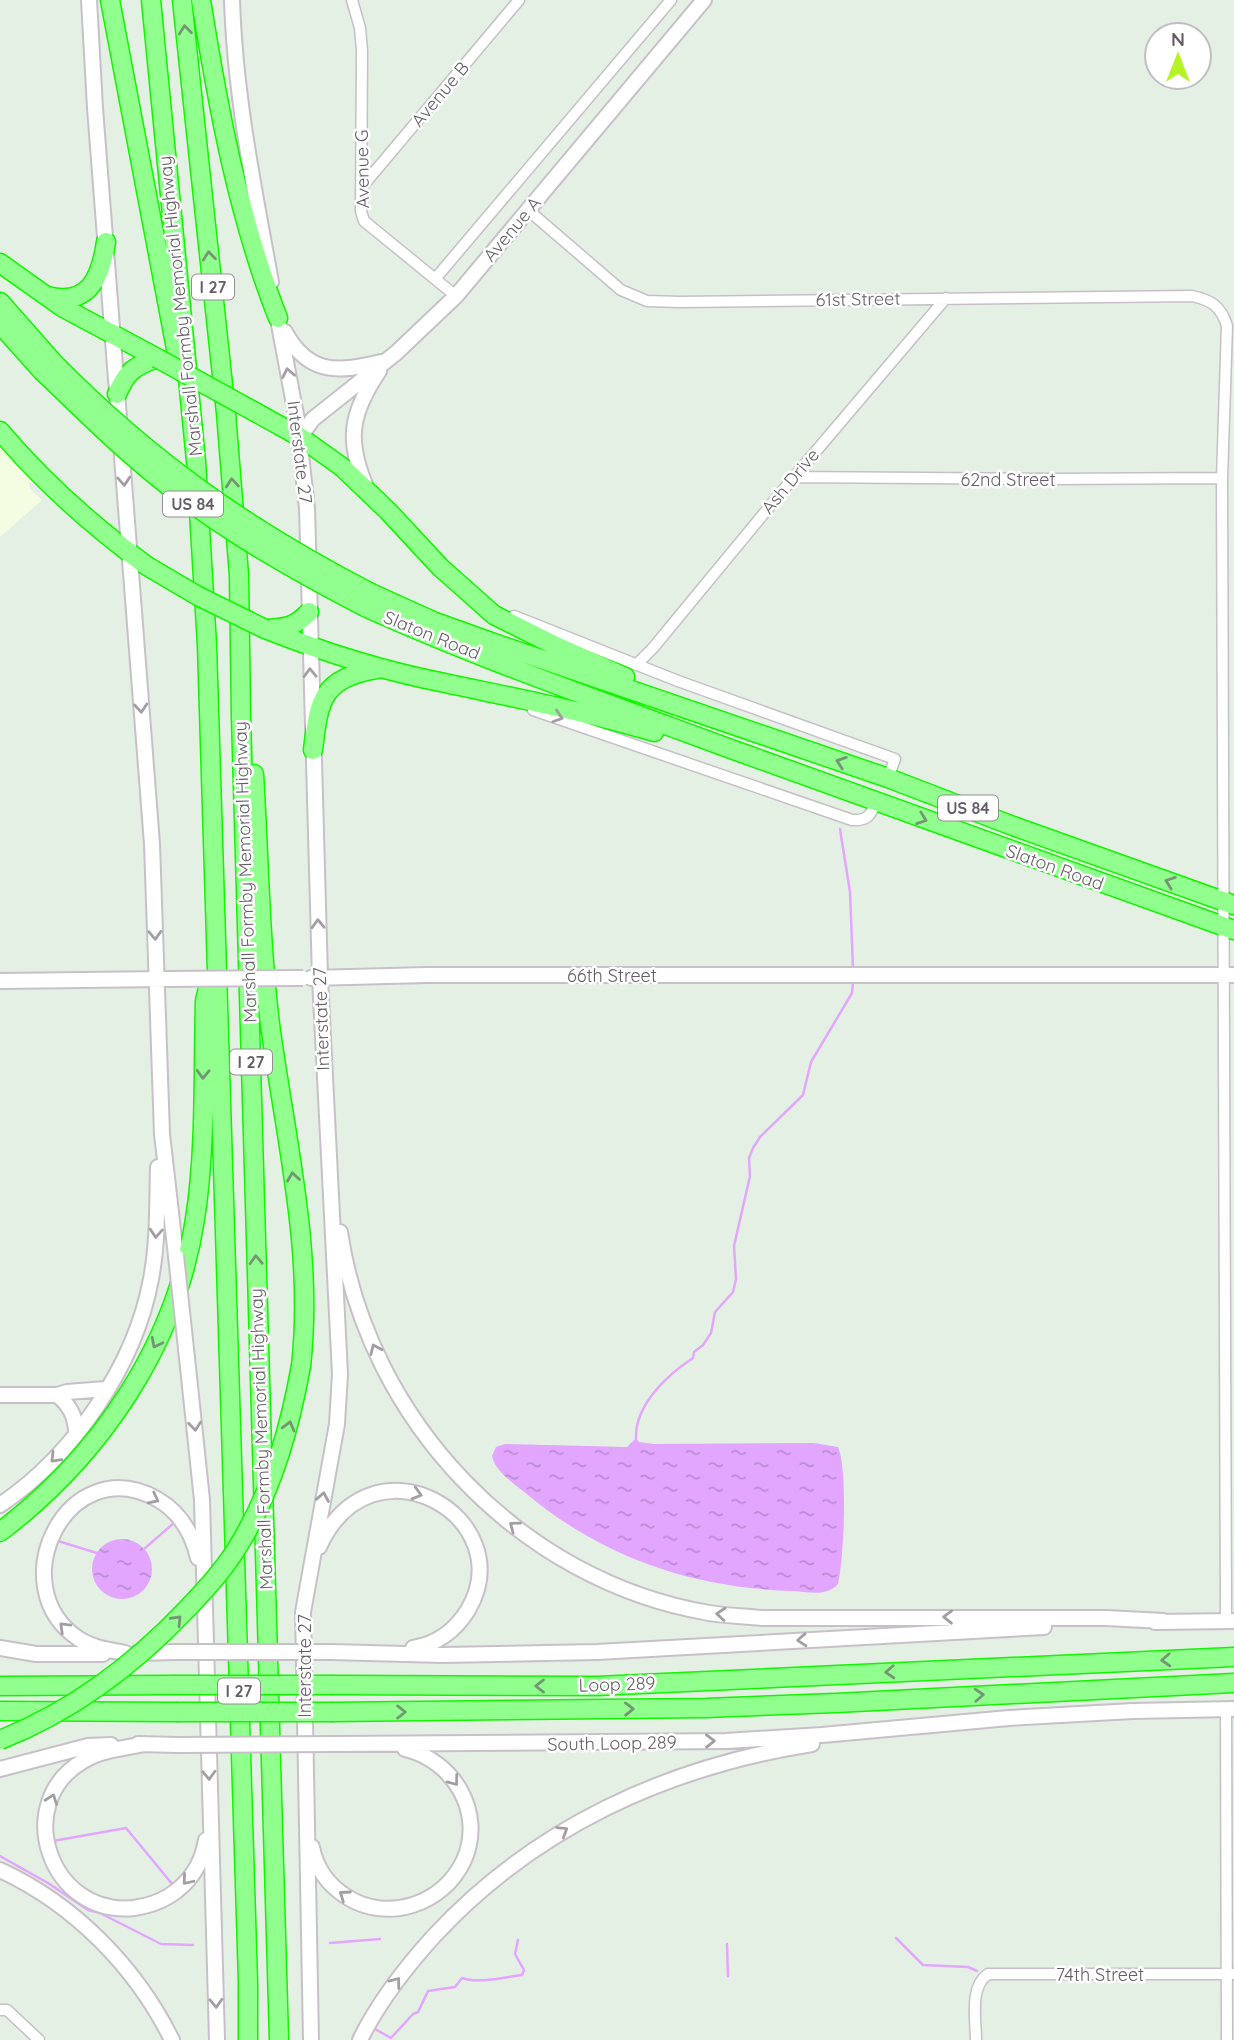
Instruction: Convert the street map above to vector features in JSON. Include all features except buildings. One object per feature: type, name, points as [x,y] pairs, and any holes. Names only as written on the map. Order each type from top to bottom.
[{"type":"highway","points":[[110,0],[174,345],[188,384]]},
{"type":"highway","name":"Marshall Formby Memorial Highway","points":[[152,0],[196,461],[207,645],[248,2040]]},
{"type":"highway","name":"Marshall Formby Memorial Highway","points":[[182,0],[226,413],[239,575],[242,771],[279,2040]]},
{"type":"highway","points":[[201,0],[233,167],[260,274],[278,318]]},
{"type":"highway","points":[[43,295],[67,298],[88,288],[99,274],[106,242]]},
{"type":"highway","points":[[0,263],[62,307],[300,437],[342,467],[440,567],[494,615],[701,713]]},
{"type":"highway","name":"US 84","points":[[0,302],[47,366]]},
{"type":"highway","name":"US 84","points":[[0,324],[47,366]]},
{"type":"highway","points":[[117,394],[125,376],[132,369],[157,358]]},
{"type":"highway","name":"Slaton Road","points":[[47,366],[136,459],[208,515],[270,555],[472,651],[876,803],[1229,929]]},
{"type":"highway","points":[[0,431],[40,474],[129,553],[198,596],[265,629],[309,647],[384,668],[445,684],[569,708],[789,771]]},
{"type":"highway","points":[[0,1740],[31,1727],[94,1691],[139,1657],[215,1580],[244,1538],[270,1480],[290,1420],[301,1366],[304,1268],[268,1003],[250,690],[239,575]]},
{"type":"highway","name":"Slaton Road","points":[[368,600],[888,778],[1229,903]]},
{"type":"highway","points":[[265,629],[288,628],[299,623],[309,612]]},
{"type":"highway","points":[[313,750],[317,716],[326,694],[344,678],[355,673],[384,668]]},
{"type":"highway","points":[[876,803],[888,778]]},
{"type":"highway","points":[[0,1532],[51,1489],[104,1430],[145,1366],[171,1314],[195,1219],[200,1173],[205,1000],[216,958]]},
{"type":"highway","name":"Loop 289","points":[[0,1686],[597,1686],[1234,1657]]},
{"type":"highway","name":"Loop 289","points":[[0,1711],[333,1712],[719,1707],[1234,1683]]},
{"type":"main road","points":[[0,1505],[44,1469],[95,1409],[144,1309],[151,1280],[157,1227],[162,979],[89,0]]},
{"type":"main road","name":"Interstate 27","points":[[232,0],[245,142],[300,437],[307,508],[323,1066],[339,1399],[303,1612],[311,2040]]},
{"type":"main road","name":"Avenue A","points":[[300,437],[313,419],[386,361],[456,296],[704,0]]},
{"type":"main road","points":[[278,318],[292,345],[303,356],[322,367],[344,370],[386,361]]},
{"type":"main road","points":[[369,493],[357,466],[354,428],[364,395],[386,361]]},
{"type":"main road","name":"66th Street","points":[[0,981],[427,975],[1229,975]]},
{"type":"main road","points":[[323,1066],[343,1250],[349,1280],[374,1348],[411,1416],[432,1446],[474,1492],[532,1540],[615,1586],[710,1613],[790,1618],[1106,1618],[1163,1621]]},
{"type":"main road","points":[[161,1116],[202,1500],[217,2040]]},
{"type":"main road","points":[[0,1395],[57,1395],[106,1389]]},
{"type":"main road","points":[[57,1395],[70,1408],[75,1419],[76,1433]]},
{"type":"main road","points":[[125,1653],[87,1644],[67,1631],[51,1614],[39,1583],[39,1560],[45,1537],[60,1514],[82,1499],[94,1493],[124,1489],[154,1497],[175,1512],[192,1538],[205,1607]]},
{"type":"main road","points":[[303,1612],[318,1548],[339,1515],[360,1499],[385,1491],[410,1490],[424,1494],[456,1515],[470,1536],[478,1565],[475,1593],[461,1621],[441,1639],[429,1645],[384,1653]]},
{"type":"main road","points":[[0,1648],[36,1654],[331,1652],[443,1655],[610,1651],[894,1634],[1163,1621],[1230,1621]]},
{"type":"main road","name":"South Loop 289","points":[[0,1769],[88,1746],[717,1741],[1133,1711],[1230,1709]]},
{"type":"main road","points":[[360,2040],[391,1988],[446,1923],[506,1869],[581,1819],[654,1785],[742,1757],[931,1724]]},
{"type":"main road","points":[[145,1744],[86,1759],[70,1770],[57,1786],[48,1808],[46,1839],[55,1868],[69,1887],[90,1901],[112,1908],[143,1907],[164,1899],[178,1890],[198,1867],[203,1856],[210,1818]]},
{"type":"main road","points":[[305,1795],[313,1857],[323,1876],[338,1892],[364,1906],[388,1910],[408,1907],[436,1894],[453,1878],[464,1859],[470,1835],[467,1803],[454,1779],[436,1762],[408,1749],[372,1745]]},
{"type":"main road","points":[[0,1870],[42,1894],[92,1933],[144,1992],[172,2040]]},
{"type":"street","name":"Avenue G","points":[[352,0],[360,28],[362,51],[363,222],[456,296]]},
{"type":"street","name":"Avenue B","points":[[361,188],[519,0]]},
{"type":"street","name":"Avenue A","points":[[435,279],[671,0]]},
{"type":"street","name":"61st Street","points":[[528,210],[621,290],[647,300],[680,302],[1192,296],[1208,299],[1218,306],[1227,326],[1222,478]]},
{"type":"street","name":"Ash Drive","points":[[636,665],[946,298]]},
{"type":"street","name":"62nd Street","points":[[794,477],[1222,478]]},
{"type":"street","points":[[1222,478],[1229,903],[1230,1621]]},
{"type":"street","points":[[475,598],[636,665],[895,759],[888,778]]},
{"type":"street","points":[[445,684],[560,718],[852,820],[861,821],[870,816],[876,803]]},
{"type":"street","points":[[1227,2040],[1230,1975],[1230,1709]]},
{"type":"street","name":"74th Street","points":[[976,2040],[977,1984],[992,1973],[1230,1975]]},
{"type":"street","points":[[0,2010],[7,2010],[39,2040]]},
{"type":"shaded area","points":[[0,438],[35,477],[29,484],[30,489],[42,500],[0,537]]},
{"type":"water","points":[[636,1438],[639,1442],[654,1444],[814,1443],[838,1447],[843,1474],[844,1514],[838,1584],[828,1591],[817,1593],[755,1589],[683,1575],[649,1565],[584,1534],[553,1514],[504,1475],[492,1456],[496,1447],[505,1444],[627,1447]]},
{"type":"water","points":[[122,1539],[143,1548],[152,1569],[143,1590],[122,1599],[101,1590],[92,1569],[101,1548]]},
{"type":"waterway","points":[[840,829],[850,892],[853,968]]},
{"type":"waterway","points":[[636,1438],[641,1414],[654,1392],[693,1358],[694,1352],[711,1333],[715,1312],[733,1292],[736,1279],[734,1246],[750,1176],[749,1158],[760,1137],[803,1095],[811,1062],[852,993],[853,980]]},
{"type":"waterway","points":[[144,1549],[175,1522]]},
{"type":"waterway","points":[[58,1541],[97,1553]]},
{"type":"waterway","points":[[53,1841],[126,1828],[173,1885]]},
{"type":"waterway","points":[[0,1856],[88,1910],[100,1913],[161,1944],[193,1945]]},
{"type":"waterway","points":[[896,1938],[923,1965],[968,1967],[977,1971]]},
{"type":"waterway","points":[[330,1943],[380,1939]]},
{"type":"waterway","points":[[375,2029],[391,2038],[418,2012],[428,1991],[455,1987],[462,1978],[484,1980],[522,1975],[524,1970],[515,1954],[518,1940]]},
{"type":"waterway","points":[[727,1944],[728,1976]]}]
